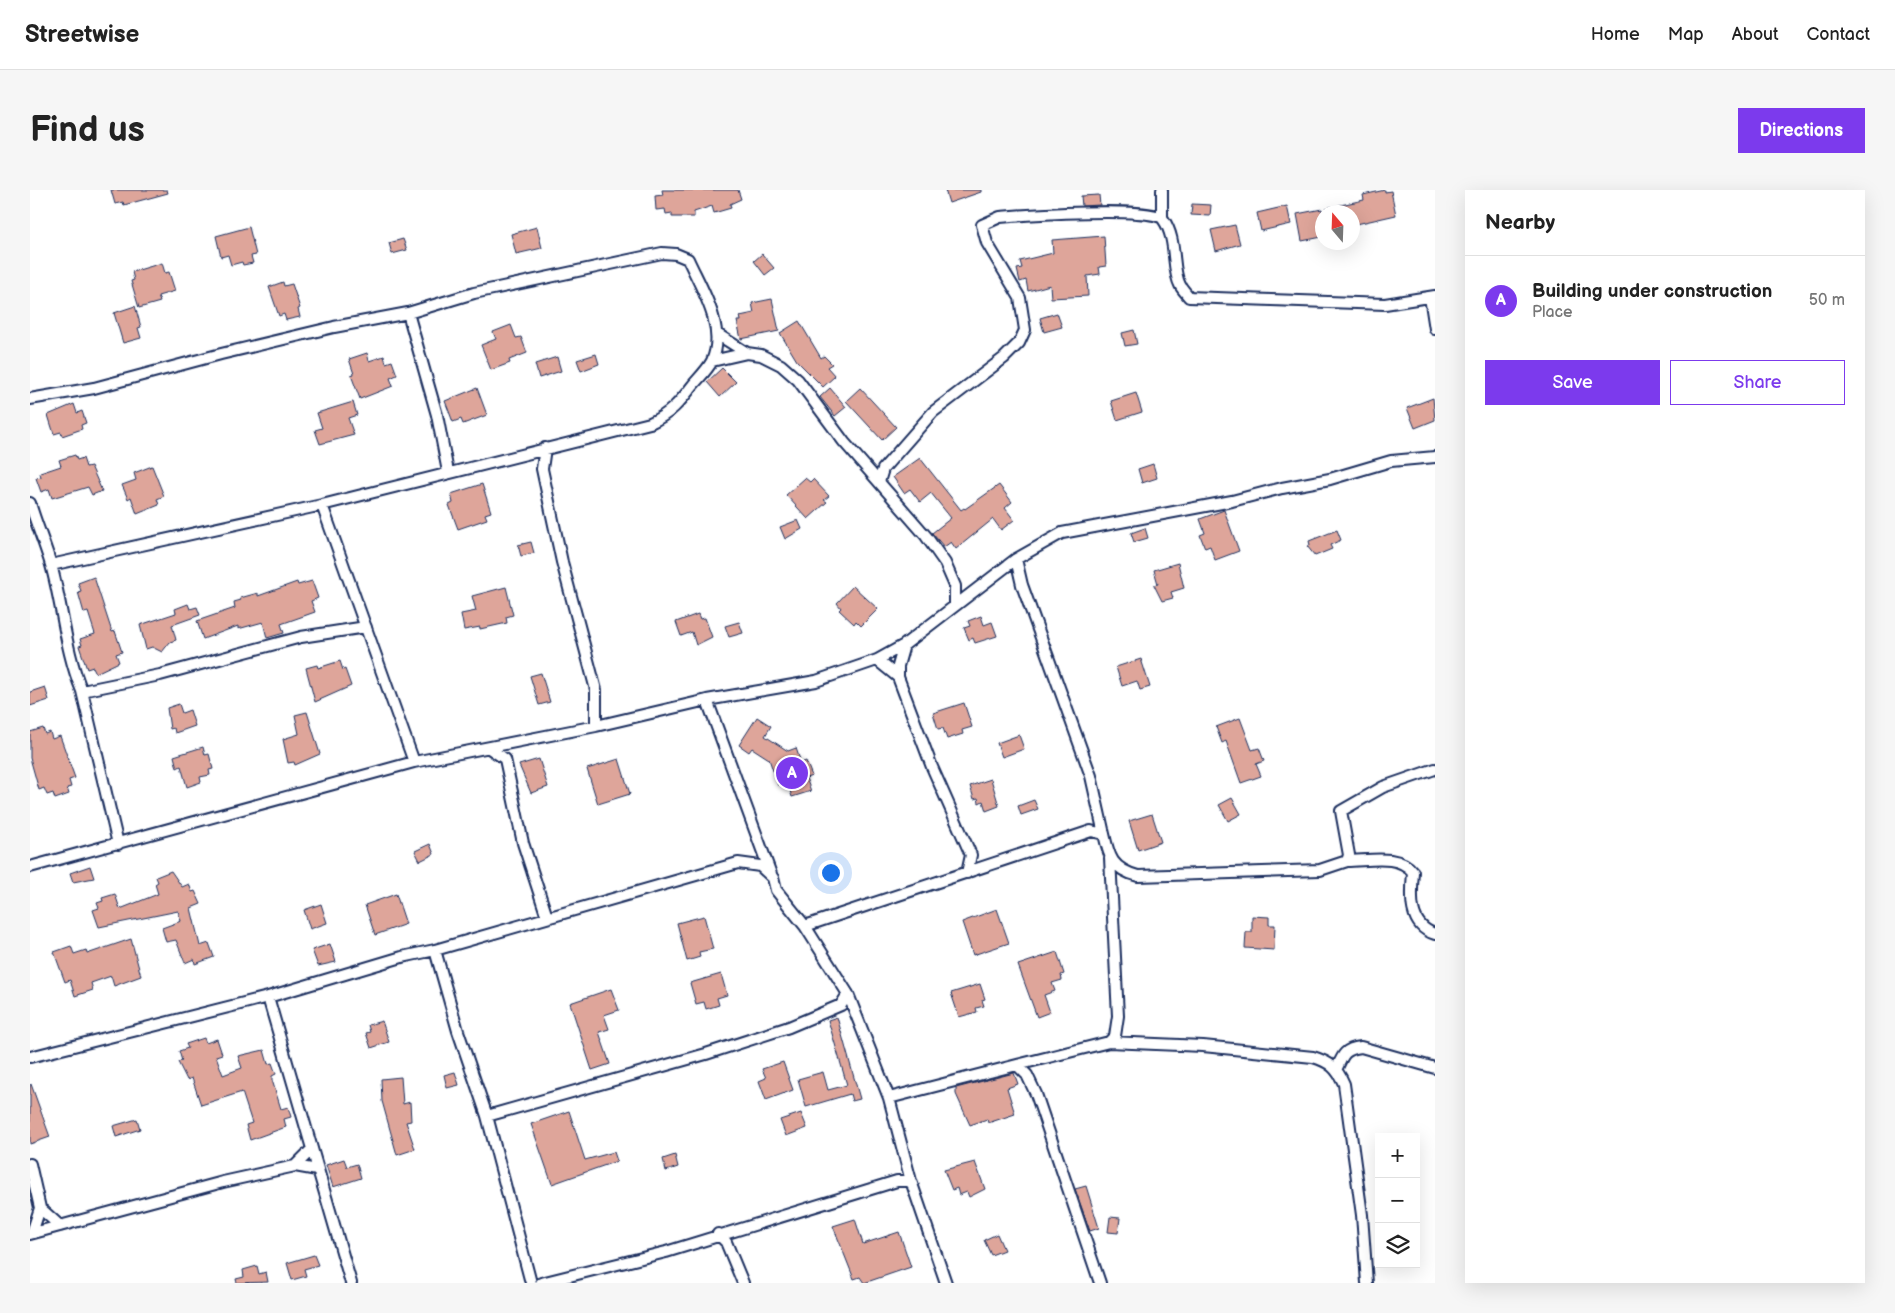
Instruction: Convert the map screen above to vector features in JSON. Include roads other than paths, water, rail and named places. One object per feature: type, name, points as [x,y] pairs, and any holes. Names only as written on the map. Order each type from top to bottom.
[{"type":"street","points":[[1162,190],[1162,217],[1173,240],[1179,283],[1189,297],[1384,304],[1433,296],[1435,328]]},
{"type":"street","points":[[879,482],[882,469],[933,412],[1004,358],[1019,343],[1025,330],[1020,298],[987,243],[982,225],[1000,217],[1018,216],[1128,212],[1156,213],[1162,217]]},
{"type":"street","points":[[30,400],[94,388],[221,354],[334,327],[408,313],[474,293],[662,254],[676,254],[688,259],[709,304],[717,334],[712,361],[679,403],[666,416],[650,423],[527,452],[322,505],[51,565]]},
{"type":"street","points":[[408,313],[437,415],[448,472]]},
{"type":"street","points":[[717,334],[747,353]]},
{"type":"street","points":[[712,361],[747,353],[761,355],[781,365],[798,380],[844,442],[926,536],[945,563],[955,586],[955,605]]},
{"type":"street","points":[[545,448],[542,469],[562,562],[596,690],[596,726]]},
{"type":"street","points":[[527,452],[542,469]]},
{"type":"street","points":[[30,867],[414,762],[596,726],[707,700],[816,681],[876,660],[904,645],[1016,558],[1062,533],[1232,501],[1282,488],[1330,479],[1391,461],[1435,457]]},
{"type":"street","points":[[30,503],[34,534],[51,565],[72,668],[82,691],[118,844]]},
{"type":"street","points":[[322,505],[414,762]]},
{"type":"street","points":[[1016,558],[1022,585],[1091,776],[1110,858],[1118,1016],[1115,1036],[1109,1042]]},
{"type":"street","points":[[82,691],[160,675],[301,637],[366,626]]},
{"type":"street","points":[[904,645],[898,666],[898,677],[932,767],[971,855],[967,873]]},
{"type":"street","points":[[876,660],[898,677]]},
{"type":"street","points":[[707,700],[776,890],[805,926],[848,994],[889,1098],[911,1181],[946,1283]]},
{"type":"street","points":[[489,748],[505,759],[524,843],[547,916]]},
{"type":"street","points":[[1347,861],[1349,855],[1341,811],[1383,787],[1435,769]]},
{"type":"street","points":[[805,926],[1091,831],[1104,834]]},
{"type":"street","points":[[1110,858],[1127,873],[1138,876],[1320,870],[1347,861],[1397,860],[1408,865],[1413,872],[1411,895],[1416,922],[1423,929],[1435,934]]},
{"type":"street","points":[[30,1057],[268,997],[402,957],[435,950],[547,916],[738,863],[760,866],[773,878]]},
{"type":"street","points":[[435,950],[458,1030],[487,1116],[531,1283]]},
{"type":"street","points":[[487,1116],[706,1054],[789,1028],[841,1005],[848,994]]},
{"type":"street","points":[[268,997],[351,1283]]},
{"type":"street","points":[[889,1098],[1109,1042],[1203,1046],[1314,1057],[1327,1061],[1337,1068],[1344,1084],[1364,1230],[1367,1283]]},
{"type":"street","points":[[1337,1068],[1343,1053],[1349,1049],[1361,1047],[1435,1068]]},
{"type":"street","points":[[1017,1065],[1028,1075],[1036,1094],[1100,1283]]},
{"type":"street","points":[[295,1166],[312,1149]]},
{"type":"street","points":[[30,1164],[40,1208],[31,1234]]},
{"type":"street","points":[[31,1234],[223,1182],[295,1166],[317,1170]]},
{"type":"street","points":[[541,1283],[666,1252],[718,1234],[897,1181],[911,1181]]},
{"type":"street","points":[[40,1208],[60,1226]]},
{"type":"street","points":[[718,1234],[726,1242],[743,1283]]},
{"type":"place","name":"Building under construction","points":[[792,773]]}]
